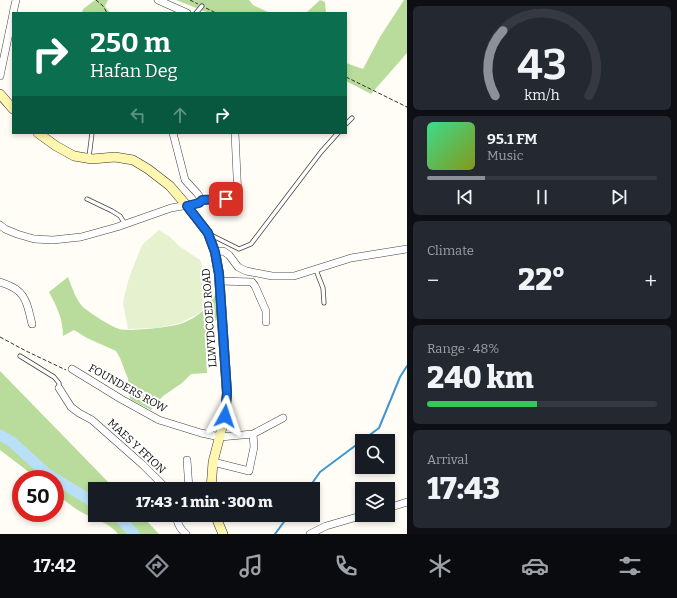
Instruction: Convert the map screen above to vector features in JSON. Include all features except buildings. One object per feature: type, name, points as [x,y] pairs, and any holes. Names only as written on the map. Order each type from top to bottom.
[{"type":"main road","points":[[6,99],[12,108]]},
{"type":"main road","name":"LLWYDCOED ROAD","points":[[39,134],[56,146],[74,156],[92,159],[115,157],[133,160],[148,169],[170,186],[208,233],[215,252],[220,281],[227,393],[225,416],[214,462],[212,482]]},
{"type":"main road","points":[[218,522],[223,534]]},
{"type":"street","points":[[13,12],[16,0]]},
{"type":"street","points":[[158,0],[185,12]]},
{"type":"street","points":[[0,76],[12,19]]},
{"type":"street","points":[[173,134],[184,180],[202,200]]},
{"type":"street","points":[[0,225],[17,234],[34,239],[53,240],[81,237],[171,208],[199,203],[202,200],[238,198],[235,134]]},
{"type":"street","points":[[215,252],[224,251],[238,266],[246,270],[272,276],[294,276],[351,258],[407,249]]},
{"type":"street","points":[[220,281],[252,282],[266,310],[266,322]]},
{"type":"street","points":[[0,282],[17,290],[23,296],[32,324]]},
{"type":"street","name":"FOUNDERS ROW","points":[[72,369],[159,420],[220,438]]},
{"type":"street","name":"MAES Y FFION","points":[[59,388],[71,407],[92,420],[160,482]]},
{"type":"street","points":[[220,438],[253,434],[283,418]]},
{"type":"street","points":[[214,462],[248,471],[254,447],[253,434]]},
{"type":"street","points":[[187,460],[189,482]]},
{"type":"street","points":[[395,506],[407,502]]},
{"type":"street","points":[[310,534],[326,526],[355,518]]},
{"type":"street","points":[[177,522],[186,534]]},
{"type":"lane","points":[[197,12],[202,6]]},
{"type":"lane","points":[[347,123],[352,118]]},
{"type":"lane","points":[[89,158],[92,134]]},
{"type":"lane","points":[[208,233],[239,248],[251,244],[321,152],[337,134]]},
{"type":"lane","points":[[87,199],[120,216],[125,224]]},
{"type":"lane","points":[[316,269],[323,288],[324,303]]},
{"type":"lane","points":[[20,356],[54,377],[59,383],[59,388]]},
{"type":"path","points":[[96,0],[103,6],[106,12]]},
{"type":"path","points":[[190,0],[214,12]]},
{"type":"path","points":[[347,77],[407,107]]},
{"type":"path","points":[[0,337],[68,371],[72,369]]},
{"type":"green space","points":[[95,0],[108,0],[105,6],[109,12],[82,12],[83,9]]},
{"type":"green space","points":[[176,0],[249,0],[253,5],[268,12],[206,12]]},
{"type":"green space","points":[[320,0],[325,2],[326,12],[307,12]]},
{"type":"green space","points":[[404,0],[407,0],[407,53],[371,94],[347,82],[347,63],[363,69],[380,37]]},
{"type":"green space","points":[[159,230],[200,260],[208,283],[207,305],[198,314],[180,323],[158,328],[128,329],[123,304],[129,278],[142,245]]},
{"type":"green space","points":[[68,277],[76,297],[83,307],[111,325],[124,330],[159,328],[182,323],[199,314],[217,293],[217,320],[207,327],[207,373],[191,374],[182,383],[163,396],[151,410],[130,399],[128,379],[116,351],[87,338],[74,330],[63,336],[59,313],[49,292]]},
{"type":"green space","points":[[0,371],[108,482],[88,482],[88,515],[64,500],[64,470],[26,470],[0,450]]},
{"type":"green space","points":[[102,522],[148,522],[159,534],[118,534],[111,527]]},
{"type":"waterway","points":[[313,482],[320,472],[379,428],[400,377],[407,366]]},
{"type":"waterway","points":[[0,435],[12,442],[47,474],[88,499]]},
{"type":"waterway","points":[[124,522],[134,534]]},
{"type":"waterway","points":[[275,534],[284,522]]},
{"type":"route","points":[[225,416],[227,393],[219,274],[215,252],[208,233],[187,206],[199,203],[202,200],[226,199]]}]
